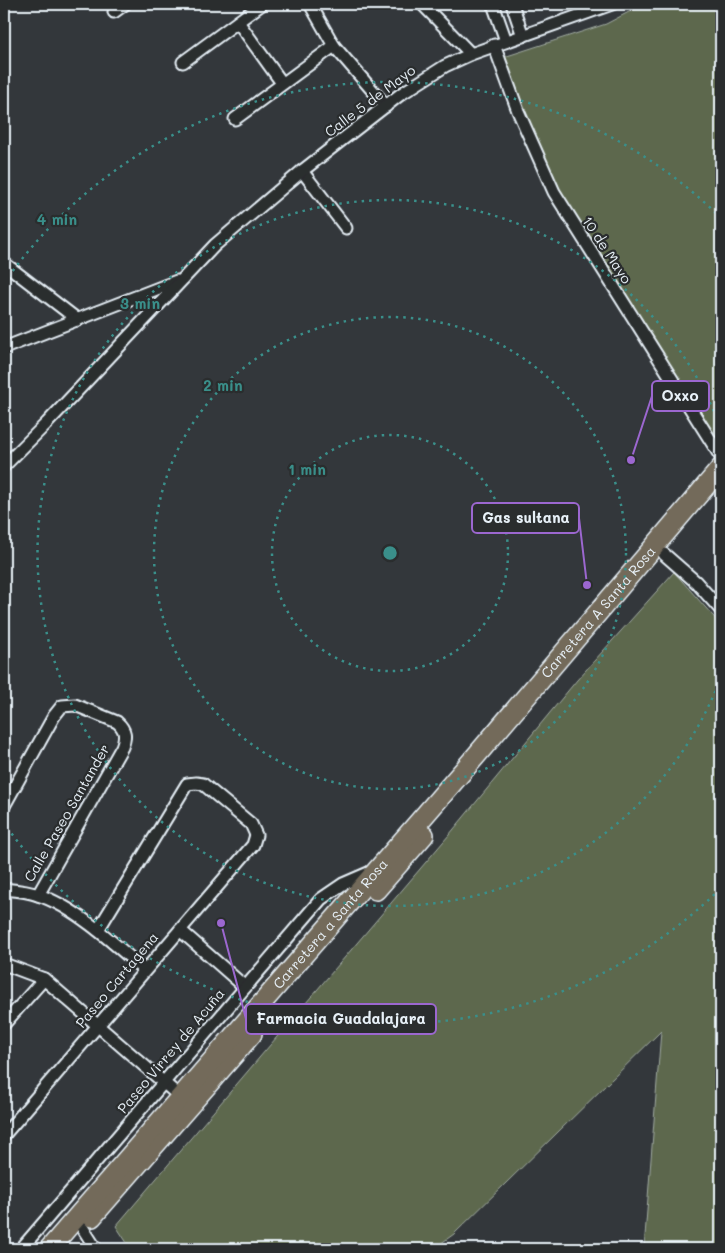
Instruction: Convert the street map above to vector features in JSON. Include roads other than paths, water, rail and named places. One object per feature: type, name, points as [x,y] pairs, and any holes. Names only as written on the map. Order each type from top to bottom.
[{"type":"main road","name":"Carretera A Santa Rosa","points":[[479,760],[721,468]]},
{"type":"main road","name":"Carretera A Santa Rosa","points":[[479,760],[664,554],[721,486]]},
{"type":"main road","name":"Carretera a Santa Rosa","points":[[63,1249],[378,869],[479,760]]},
{"type":"main road","name":"Carretera a Santa Rosa","points":[[49,1249],[102,1187],[185,1101],[404,859],[479,760]]},
{"type":"street","points":[[114,12],[125,4]]},
{"type":"street","points":[[183,62],[262,4]]},
{"type":"street","points":[[310,4],[334,46],[386,106]]},
{"type":"street","points":[[422,4],[471,54]]},
{"type":"street","points":[[493,4],[506,41]]},
{"type":"street","points":[[512,4],[522,36]]},
{"type":"street","name":"Calle 5 de Mayo","points":[[4,466],[48,423],[181,279],[215,245],[302,171],[386,106],[420,81],[471,54],[612,4]]},
{"type":"street","points":[[238,22],[282,83]]},
{"type":"street","name":"10 de Mayo","points":[[494,45],[518,111],[554,192],[721,457]]},
{"type":"street","points":[[236,119],[334,46]]},
{"type":"street","points":[[302,171],[346,228]]},
{"type":"street","points":[[4,263],[78,320]]},
{"type":"street","points":[[4,348],[181,279]]},
{"type":"street","points":[[664,554],[696,582],[721,610]]},
{"type":"street","name":"Calle Paseo Santander","points":[[4,806],[54,716],[62,706],[75,705],[117,722],[125,733],[122,746],[38,895]]},
{"type":"street","name":"Paseo Cartagena","points":[[4,1135],[99,1026],[144,970],[254,845],[256,835],[251,824],[202,784],[187,784],[98,930]]},
{"type":"street","name":"Paseo Virrey de Acuña","points":[[21,1249],[321,899],[343,884],[378,869]]},
{"type":"street","points":[[4,889],[38,895],[98,930],[144,970]]},
{"type":"street","points":[[180,930],[245,987]]},
{"type":"street","points":[[4,964],[44,978],[185,1101]]},
{"type":"street","points":[[4,1024],[44,978]]},
{"type":"street","points":[[85,1174],[102,1187]]},
{"type":"street","points":[[82,1227],[96,1249]]},
{"type":"place","name":"Oxxo","points":[[631,460]]},
{"type":"place","name":"Gas sultana","points":[[587,585]]},
{"type":"place","name":"Farmacia Guadalajara","points":[[221,923]]}]
